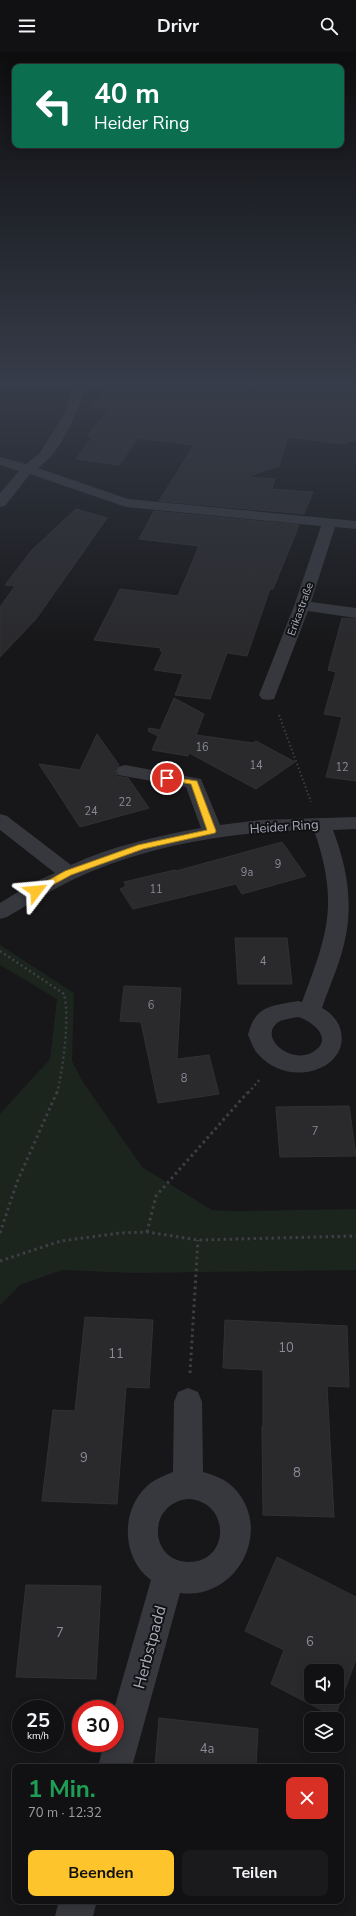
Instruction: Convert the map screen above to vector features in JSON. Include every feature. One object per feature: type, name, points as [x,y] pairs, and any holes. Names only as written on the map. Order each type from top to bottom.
[{"type":"street","points":[[0,503],[8,491],[26,471]]},
{"type":"street","points":[[34,471],[126,502],[356,525]]},
{"type":"street","name":"Erikastraße","points":[[268,695],[302,606],[329,522]]},
{"type":"street","points":[[302,606],[356,613]]},
{"type":"street","points":[[126,771],[194,783],[212,831]]},
{"type":"street","points":[[0,820],[68,873]]},
{"type":"street","points":[[310,1012],[336,933],[340,897],[331,852],[321,823]]},
{"type":"street","name":"Heider Ring","points":[[0,912],[68,873],[141,847],[212,831],[321,823],[356,823]]},
{"type":"street","points":[[298,1009],[310,1012],[320,1017],[332,1032],[333,1041],[330,1050],[323,1057],[314,1062],[289,1064],[278,1060],[268,1054],[262,1045],[259,1036],[261,1027],[266,1019],[275,1013],[298,1009]]},
{"type":"street","points":[[188,1402],[188,1484]]},
{"type":"street","points":[[188,1484],[203,1486],[216,1493],[227,1504],[234,1517],[236,1533],[233,1548],[225,1561],[214,1571],[200,1577],[184,1578],[169,1574],[156,1565],[147,1552],[142,1536],[144,1520],[149,1506],[160,1494],[173,1487],[188,1484]]},
{"type":"street","name":"Herbstpadd","points":[[116,1764],[169,1574]]},
{"type":"street","points":[[74,1916],[77,1904]]},
{"type":"path","points":[[268,695],[283,723],[313,807],[321,823]]},
{"type":"path","points":[[0,951],[64,994],[67,1006],[65,1035],[57,1092],[17,1182],[0,1233]]},
{"type":"path","points":[[147,1232],[150,1214],[156,1196],[278,1060]]},
{"type":"path","points":[[0,1261],[61,1242],[120,1233],[147,1232],[198,1240],[356,1236]]},
{"type":"path","points":[[188,1402],[198,1240]]},
{"type":"shaded area","points":[[0,945],[74,993],[72,1061],[83,1082],[142,1167],[212,1210],[356,1209],[356,1270],[134,1273],[62,1270],[20,1285],[0,1305],[0,1114],[50,1059],[57,999],[0,965]]},
{"type":"building","points":[[178,471],[264,471],[247,477],[275,479],[272,489],[313,492],[304,514],[159,501]]},
{"type":"building","points":[[76,509],[107,518],[36,619],[0,657],[0,607],[15,586],[5,585],[32,550]]},
{"type":"building","points":[[154,511],[299,525],[273,589],[270,589],[247,656],[227,653],[210,699],[175,695],[183,674],[154,670],[163,651],[160,651],[161,648],[94,640],[120,589],[178,596],[199,546],[139,539]]},
{"type":"building","points":[[342,618],[356,619],[356,781],[326,777],[342,717],[324,714],[336,672],[328,670]]},
{"type":"building","points":[[174,698],[204,714],[196,735],[253,743],[256,741],[295,762],[256,789],[189,753],[188,756],[152,750],[158,736],[148,731],[149,728],[160,730]]},
{"type":"building","points":[[97,734],[119,765],[115,770],[117,776],[128,778],[149,808],[80,827],[39,764],[80,770]]},
{"type":"building","points":[[282,842],[306,876],[242,894],[236,884],[133,909],[120,889],[126,886],[124,882],[176,871]]},
{"type":"building","points":[[235,938],[287,938],[292,984],[238,984]]},
{"type":"building","points":[[124,986],[181,988],[177,1059],[209,1055],[219,1094],[158,1103],[141,1022],[120,1021]]},
{"type":"building","points":[[349,1106],[356,1156],[280,1157],[276,1107]]},
{"type":"building","points":[[85,1317],[153,1320],[149,1388],[126,1387],[117,1504],[42,1501],[53,1410],[75,1411]]},
{"type":"building","points":[[225,1320],[347,1326],[349,1387],[327,1386],[334,1517],[263,1515],[263,1370],[223,1368]]},
{"type":"building","points":[[277,1557],[356,1597],[356,1659],[344,1692],[344,1664],[304,1664],[304,1701],[271,1684],[284,1650],[245,1631]]},
{"type":"building","points":[[26,1585],[101,1586],[96,1679],[16,1677]]},
{"type":"building","points":[[310,1704],[340,1704],[337,1712],[325,1712]]},
{"type":"building","points":[[159,1718],[258,1729],[256,1764],[155,1764]]},
{"type":"route","points":[[36,891],[68,873],[141,847],[212,831],[194,783],[167,778]]}]
